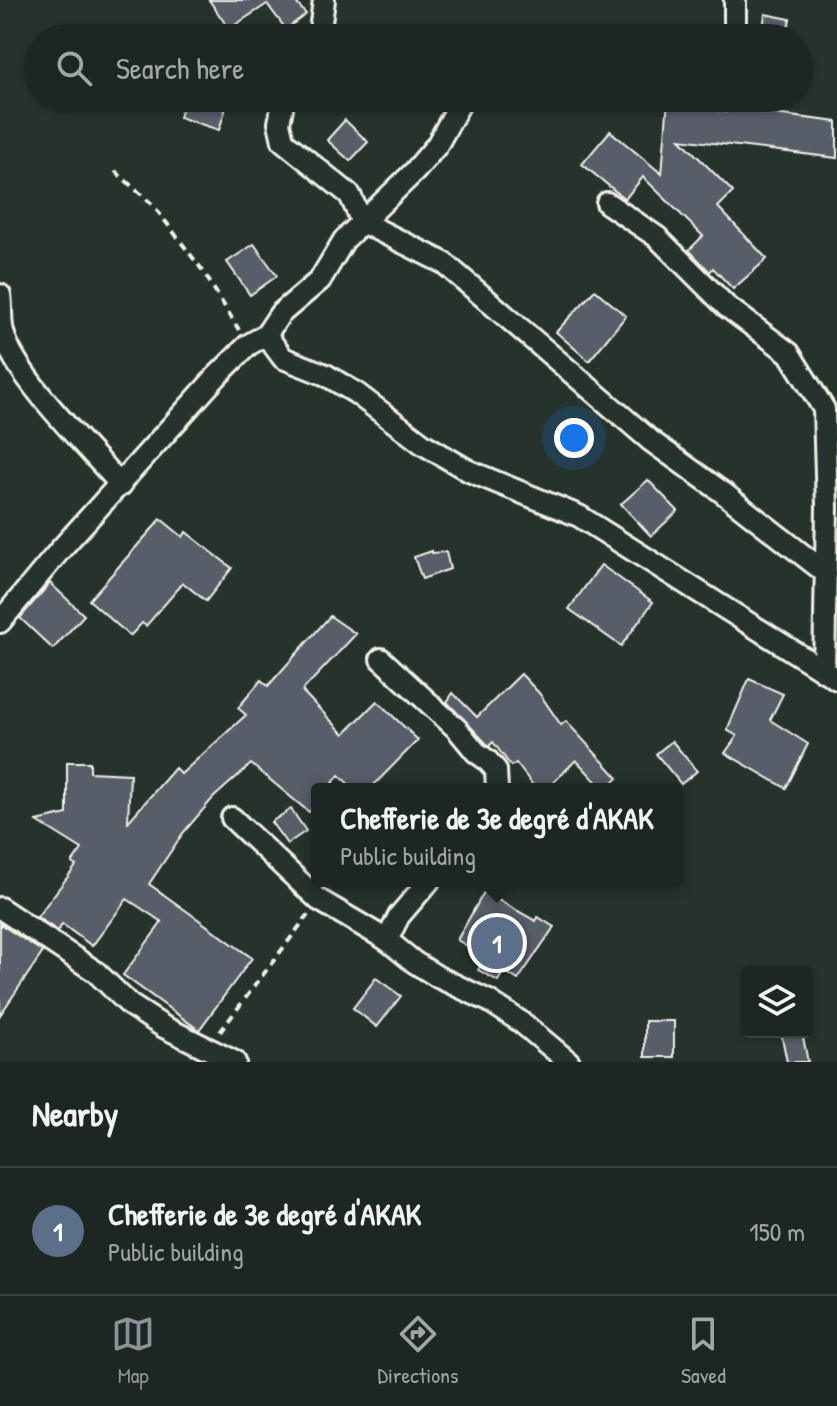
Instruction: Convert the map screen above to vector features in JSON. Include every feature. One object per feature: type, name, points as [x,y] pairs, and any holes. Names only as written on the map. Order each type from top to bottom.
[{"type":"street","points":[[321,24],[324,0]]},
{"type":"street","points":[[735,0],[735,24]]},
{"type":"street","points":[[281,112],[279,123],[283,141],[350,195],[362,222],[444,263],[651,441],[826,573]]},
{"type":"street","points":[[2,615],[121,485],[155,443],[280,314],[320,280],[344,240],[415,171],[437,145],[455,112]]},
{"type":"street","points":[[607,203],[657,237],[726,306],[789,353],[824,409],[830,675]]},
{"type":"street","points":[[0,295],[3,332],[16,362],[121,485]]},
{"type":"street","points":[[257,340],[283,358],[326,375],[356,393],[423,444],[469,471],[579,516],[830,675]]},
{"type":"street","points":[[381,659],[487,760],[496,770],[497,783]]},
{"type":"street","points":[[232,818],[319,900],[387,940],[414,962],[489,1001],[521,1022],[569,1062]]},
{"type":"street","points":[[387,940],[399,916],[424,887]]},
{"type":"street","points":[[0,908],[96,972],[130,1005],[164,1027],[235,1062]]},
{"type":"path","points":[[115,171],[153,205],[257,340]]},
{"type":"path","points":[[201,1046],[226,1027],[319,900]]},
{"type":"building","points":[[209,0],[294,0],[306,14],[293,24],[282,24],[267,4],[237,24],[226,24]]},
{"type":"building","points":[[765,14],[790,19],[789,24],[764,24]]},
{"type":"building","points":[[181,112],[225,112],[219,130],[179,117]]},
{"type":"building","points":[[667,112],[759,112],[837,122],[837,158],[680,139],[733,192],[718,207],[767,259],[733,289],[713,268],[710,272],[689,250],[703,236],[643,177],[625,199],[582,164],[610,131],[662,174]]},
{"type":"building","points":[[345,120],[368,142],[350,161],[327,140]]},
{"type":"building","points":[[254,244],[277,276],[250,295],[227,262]]},
{"type":"building","points":[[595,290],[626,316],[589,361],[556,332]]},
{"type":"building","points":[[648,480],[678,511],[651,536],[621,504]]},
{"type":"building","points":[[161,519],[183,537],[186,532],[232,568],[206,601],[183,583],[146,626],[142,623],[130,636],[89,600]]},
{"type":"building","points":[[432,551],[446,552],[450,569],[422,579],[414,557]]},
{"type":"building","points":[[601,565],[653,602],[621,646],[569,609]]},
{"type":"building","points":[[50,583],[84,615],[53,649],[20,618]]},
{"type":"building","points":[[330,616],[356,634],[302,691],[344,734],[377,701],[418,740],[376,783],[348,783],[339,775],[333,783],[311,783],[309,812],[251,764],[213,798],[183,833],[149,884],[252,958],[199,1030],[123,975],[162,922],[127,899],[92,946],[62,924],[58,931],[37,917],[76,866],[72,863],[82,849],[37,821],[67,814],[67,762],[90,762],[90,772],[130,774],[128,822],[175,768],[181,774],[246,715],[238,708],[261,680],[268,686]]},
{"type":"building","points":[[521,674],[539,693],[561,725],[566,721],[618,778],[613,783],[597,783],[576,760],[553,783],[531,783],[516,763],[511,766],[493,742],[489,746],[447,702],[453,693],[477,717]]},
{"type":"building","points":[[749,679],[783,694],[770,720],[808,744],[786,788],[725,753],[737,736],[727,730]]},
{"type":"building","points":[[672,741],[697,771],[680,783],[656,754]]},
{"type":"building","points":[[291,809],[306,831],[287,844],[271,822]]},
{"type":"building","points":[[484,892],[536,921],[538,917],[554,927],[518,980],[504,971],[498,981],[478,970],[486,957],[457,940]]},
{"type":"building","points":[[0,924],[43,952],[0,1015]]},
{"type":"building","points":[[376,978],[401,996],[377,1027],[353,1008]]},
{"type":"building","points":[[645,1021],[674,1021],[674,1057],[645,1057]]},
{"type":"building","points":[[782,1038],[803,1038],[808,1062],[787,1062]]},
{"type":"place","name":"Chefferie de 3e degré d'AKAK","points":[[497,943]]}]
